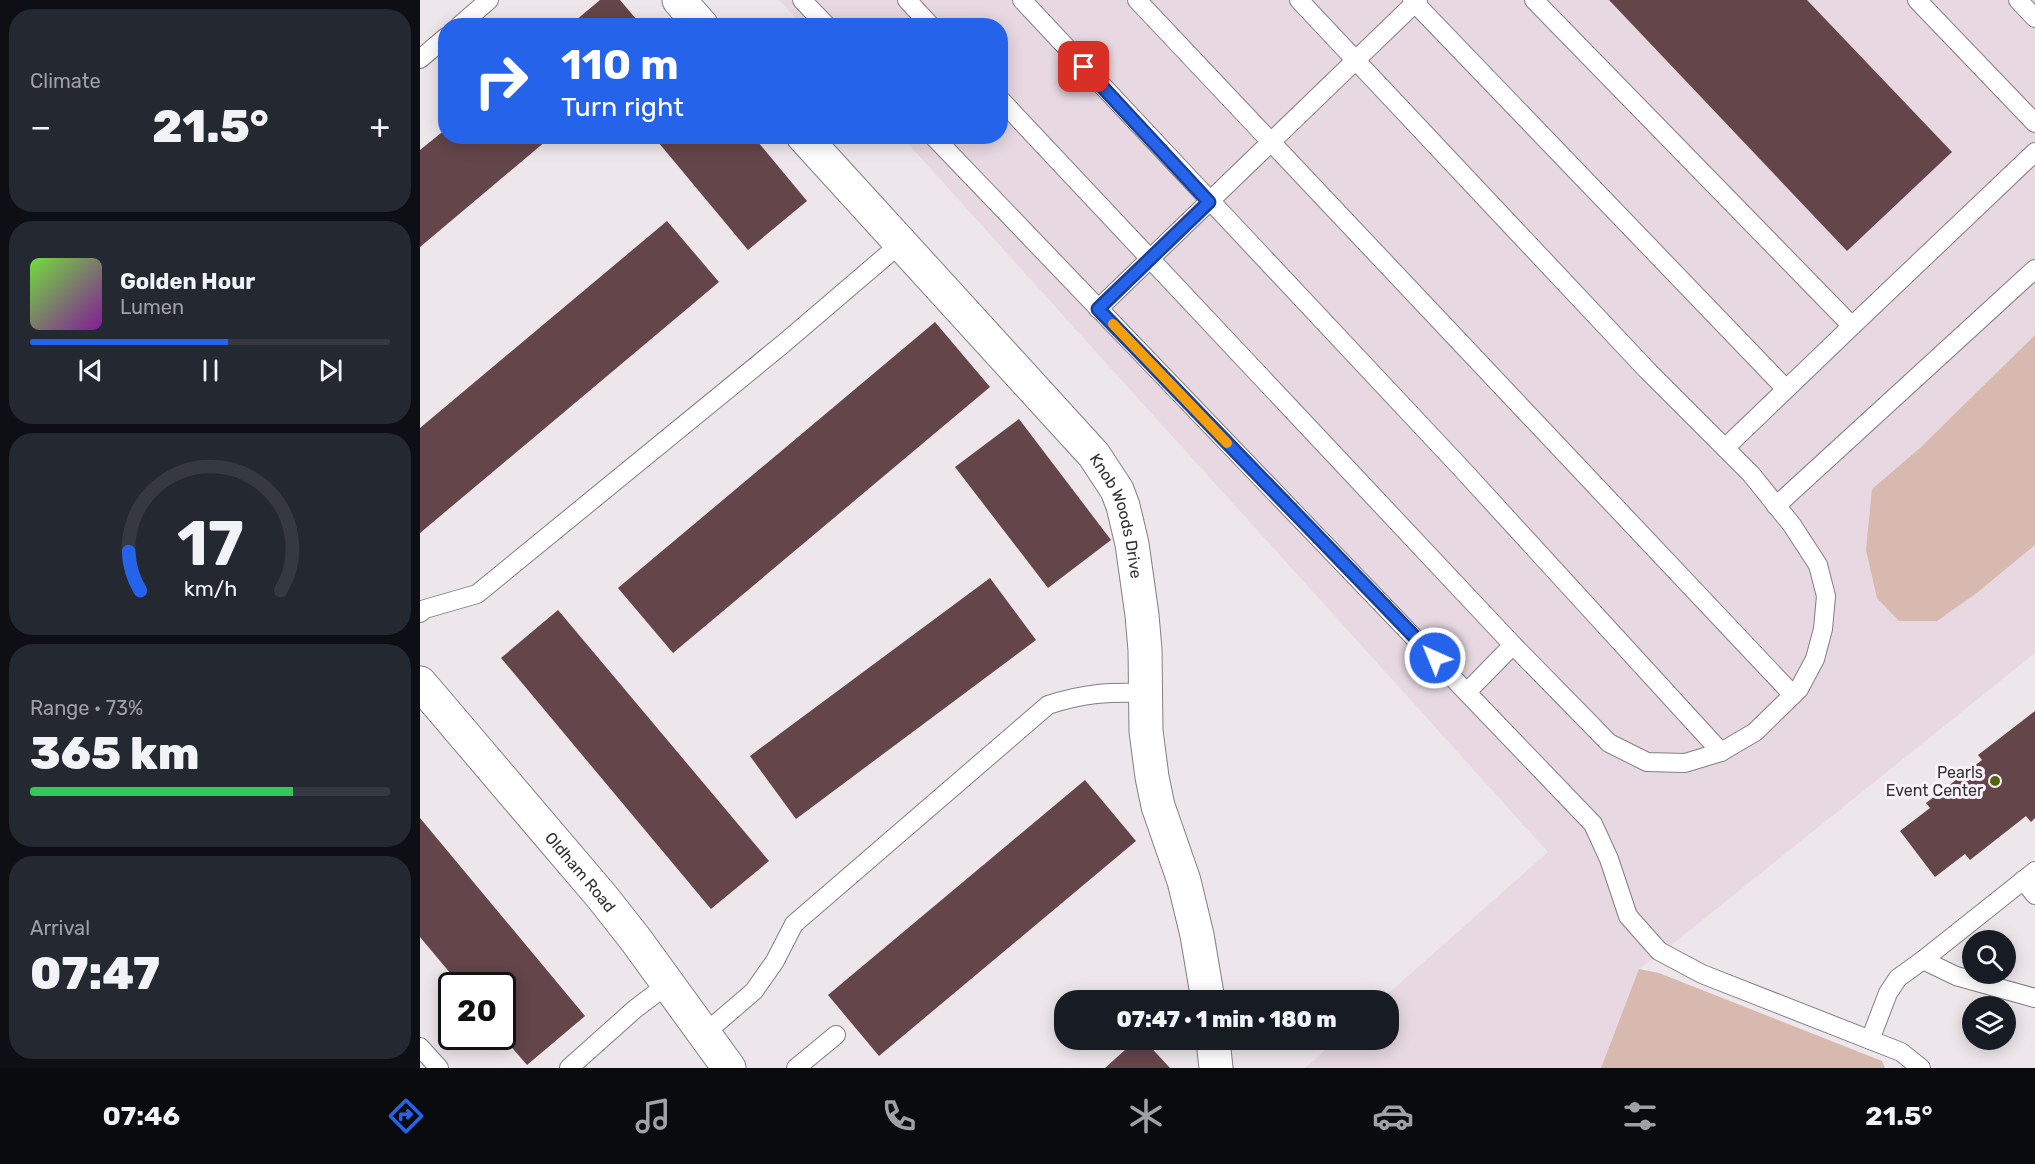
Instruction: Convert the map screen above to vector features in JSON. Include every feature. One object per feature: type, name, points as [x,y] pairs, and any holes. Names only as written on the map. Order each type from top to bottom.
[{"type":"street","points":[[679,0],[695,18]]},
{"type":"street","name":"Knob Woods Drive","points":[[810,144],[1094,455],[1117,490],[1132,544],[1142,615],[1146,731],[1158,806],[1184,881],[1197,935],[1206,990]]},
{"type":"street","name":"Oldham Road","points":[[420,683],[603,898],[729,1068]]},
{"type":"street","points":[[1215,1050],[1216,1068]]},
{"type":"lane","points":[[468,18],[489,0]]},
{"type":"lane","points":[[802,0],[819,18]]},
{"type":"lane","points":[[907,0],[924,18]]},
{"type":"lane","points":[[1022,0],[1209,202],[1461,468],[1721,752]]},
{"type":"lane","points":[[1137,0],[1793,695]]},
{"type":"lane","points":[[1008,107],[1513,645],[1609,743],[1647,762],[1685,763],[1721,752],[1755,732],[1799,689],[1815,659],[1823,629],[1826,596],[1818,566],[1792,525],[1751,474],[1647,370],[1299,0]]},
{"type":"lane","points":[[1534,0],[1852,326]]},
{"type":"lane","points":[[1917,0],[2035,123]]},
{"type":"lane","points":[[2018,0],[2035,18]]},
{"type":"lane","points":[[1098,309],[1415,1],[1786,389]]},
{"type":"lane","points":[[420,58],[438,43]]},
{"type":"lane","points":[[941,144],[1593,824],[1609,859],[1628,916],[1659,951],[1702,974],[1901,1052],[1922,1068]]},
{"type":"lane","points":[[1725,448],[2035,152]]},
{"type":"lane","points":[[420,613],[425,609],[477,594],[758,366],[900,244]]},
{"type":"lane","points":[[1776,506],[2035,269]]},
{"type":"lane","points":[[1467,692],[1513,645]]},
{"type":"lane","points":[[704,1034],[754,991],[775,961],[794,924],[1048,705],[1075,696],[1104,692],[1146,693]]},
{"type":"lane","points":[[1870,1040],[1888,993],[1898,978],[2029,875],[2035,895]]},
{"type":"lane","points":[[1923,960],[1956,976],[2035,998]]},
{"type":"lane","points":[[569,1068],[635,1009],[668,984]]},
{"type":"lane","points":[[796,1068],[836,1035]]},
{"type":"lane","points":[[420,1047],[439,1068]]},
{"type":"shaded area","points":[[779,0],[2035,0],[2035,653],[1639,969],[1601,1068],[1305,1068],[1326,1050],[1399,1050],[1399,990],[1392,990],[1548,852],[908,144],[1008,144],[1008,18],[796,18]]},
{"type":"shaded area","points":[[2035,335],[2035,545],[1978,592],[1937,621],[1899,621],[1877,598],[1866,550],[1872,489],[1919,449]]},
{"type":"shaded area","points":[[1639,969],[1659,973],[1882,1061],[1885,1068],[1601,1068]]},
{"type":"building","points":[[600,0],[620,0],[635,18],[579,18]]},
{"type":"building","points":[[1609,0],[1807,0],[1952,152],[1847,251]]},
{"type":"building","points":[[438,135],[438,144],[542,144],[420,247],[420,150]]},
{"type":"building","points":[[660,144],[760,144],[807,201],[748,250]]},
{"type":"building","points":[[667,221],[719,282],[420,533],[420,428]]},
{"type":"building","points":[[935,322],[990,387],[673,653],[618,588]]},
{"type":"building","points":[[1019,419],[1111,540],[1048,588],[955,467]]},
{"type":"building","points":[[990,578],[1036,640],[796,819],[750,756]]},
{"type":"building","points":[[558,610],[769,861],[711,909],[501,658]]},
{"type":"building","name":"Pearls Event Center","points":[[2035,711],[2035,818],[2031,822],[2026,816],[1970,860],[1965,854],[1935,877],[1900,831],[1930,808],[1926,803],[1982,760],[1978,755]]},
{"type":"building","points":[[1085,780],[1136,841],[879,1056],[828,995]]},
{"type":"building","points":[[420,818],[585,1016],[527,1065],[514,1050],[516,1050],[516,972],[449,972],[420,937]]},
{"type":"building","points":[[1125,1050],[1153,1050],[1170,1068],[1105,1068]]},
{"type":"slow traffic","points":[[1113,324],[1227,443]]},
{"type":"place","name":"Pearls Event Center","points":[[1995,781]]},
{"type":"route","points":[[1084,67],[1209,202],[1098,309],[1435,658]]}]
